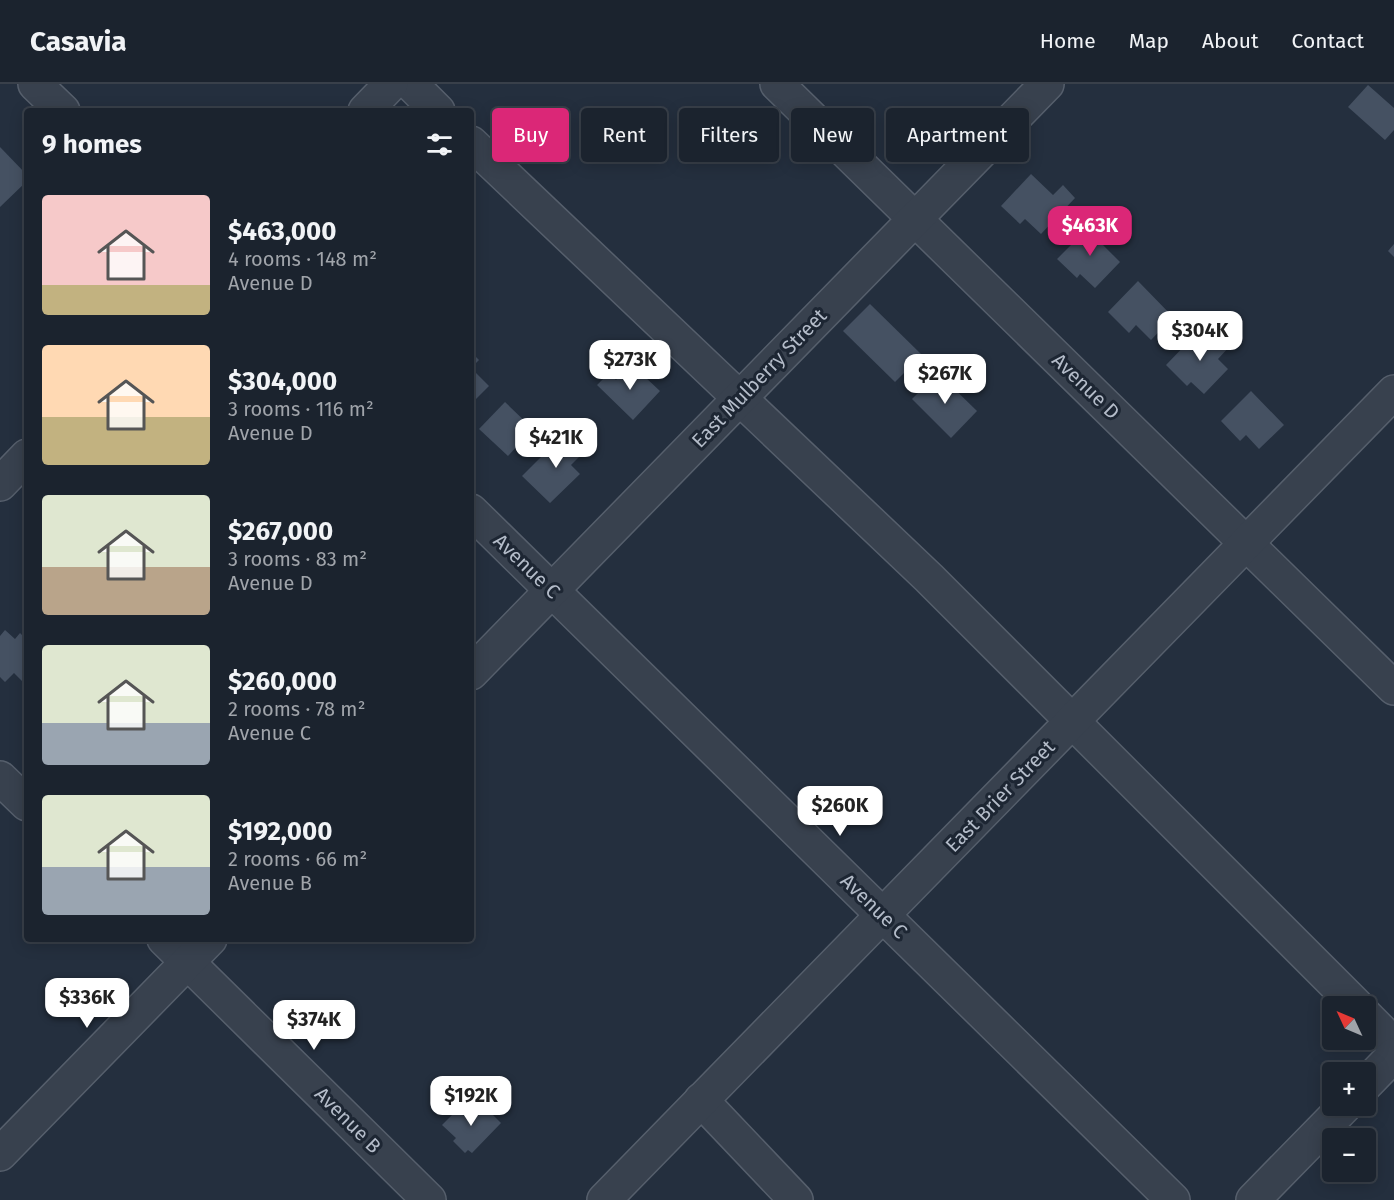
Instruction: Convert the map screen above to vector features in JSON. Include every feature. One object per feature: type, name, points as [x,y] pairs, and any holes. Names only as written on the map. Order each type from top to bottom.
[{"type":"street","points":[[35,84],[60,108]]},
{"type":"street","points":[[368,108],[391,84]]},
{"type":"street","points":[[411,84],[435,108]]},
{"type":"street","name":"Avenue D","points":[[777,84],[1394,688]]},
{"type":"street","name":"East Mulberry Street","points":[[474,670],[1047,84]]},
{"type":"street","points":[[474,146],[929,578],[1347,996]]},
{"type":"street","name":"East Brier Street","points":[[604,1200],[1394,392]]},
{"type":"street","points":[[0,484],[24,459]]},
{"type":"street","name":"Avenue C","points":[[474,514],[1173,1200]]},
{"type":"street","points":[[0,778],[24,801]]},
{"type":"street","name":"Avenue B","points":[[167,942],[429,1200]]},
{"type":"street","points":[[0,1154],[207,942]]},
{"type":"street","points":[[1376,1026],[1394,1044]]},
{"type":"street","points":[[1376,1074],[1394,1055]]},
{"type":"street","points":[[701,1100],[796,1200]]},
{"type":"street","points":[[1253,1200],[1335,1116]]},
{"type":"building","points":[[1368,85],[1394,108],[1394,130],[1385,140],[1348,107]]},
{"type":"building","points":[[0,147],[24,172],[24,184],[0,207]]},
{"type":"building","points":[[1031,174],[1053,195],[1063,185],[1075,198],[1041,234],[1025,219],[1020,224],[1001,206]]},
{"type":"building","points":[[1092,224],[1108,240],[1103,245],[1120,262],[1095,288],[1080,274],[1077,278],[1057,259]]},
{"type":"building","points":[[1394,244],[1394,257],[1388,251]]},
{"type":"building","points":[[1138,281],[1173,317],[1151,340],[1136,325],[1129,333],[1108,312]]},
{"type":"building","points":[[870,304],[922,355],[895,382],[843,331]]},
{"type":"building","points":[[1210,329],[1229,347],[1218,359],[1228,369],[1204,394],[1191,382],[1187,386],[1166,365],[1194,336],[1198,341]]},
{"type":"building","points":[[474,355],[479,360],[474,365]]},
{"type":"building","points":[[631,364],[660,391],[633,420],[597,385],[609,373],[616,380]]},
{"type":"building","points":[[474,371],[489,386],[474,401]]},
{"type":"building","points":[[938,373],[977,411],[951,438],[912,399]]},
{"type":"building","points":[[1251,391],[1284,425],[1259,449],[1246,435],[1240,441],[1221,421]]},
{"type":"building","points":[[505,402],[533,429],[508,456],[479,429]]},
{"type":"building","points":[[572,430],[589,447],[571,465],[580,474],[550,503],[522,476],[551,447],[560,456],[570,446],[563,439]]},
{"type":"building","points":[[5,630],[15,639],[20,633],[24,637],[23,682],[14,673],[5,682],[0,677],[0,636]]},
{"type":"building","points":[[466,1101],[479,1113],[485,1107],[501,1123],[472,1153],[468,1150],[465,1153],[453,1141],[456,1138],[442,1125]]}]
